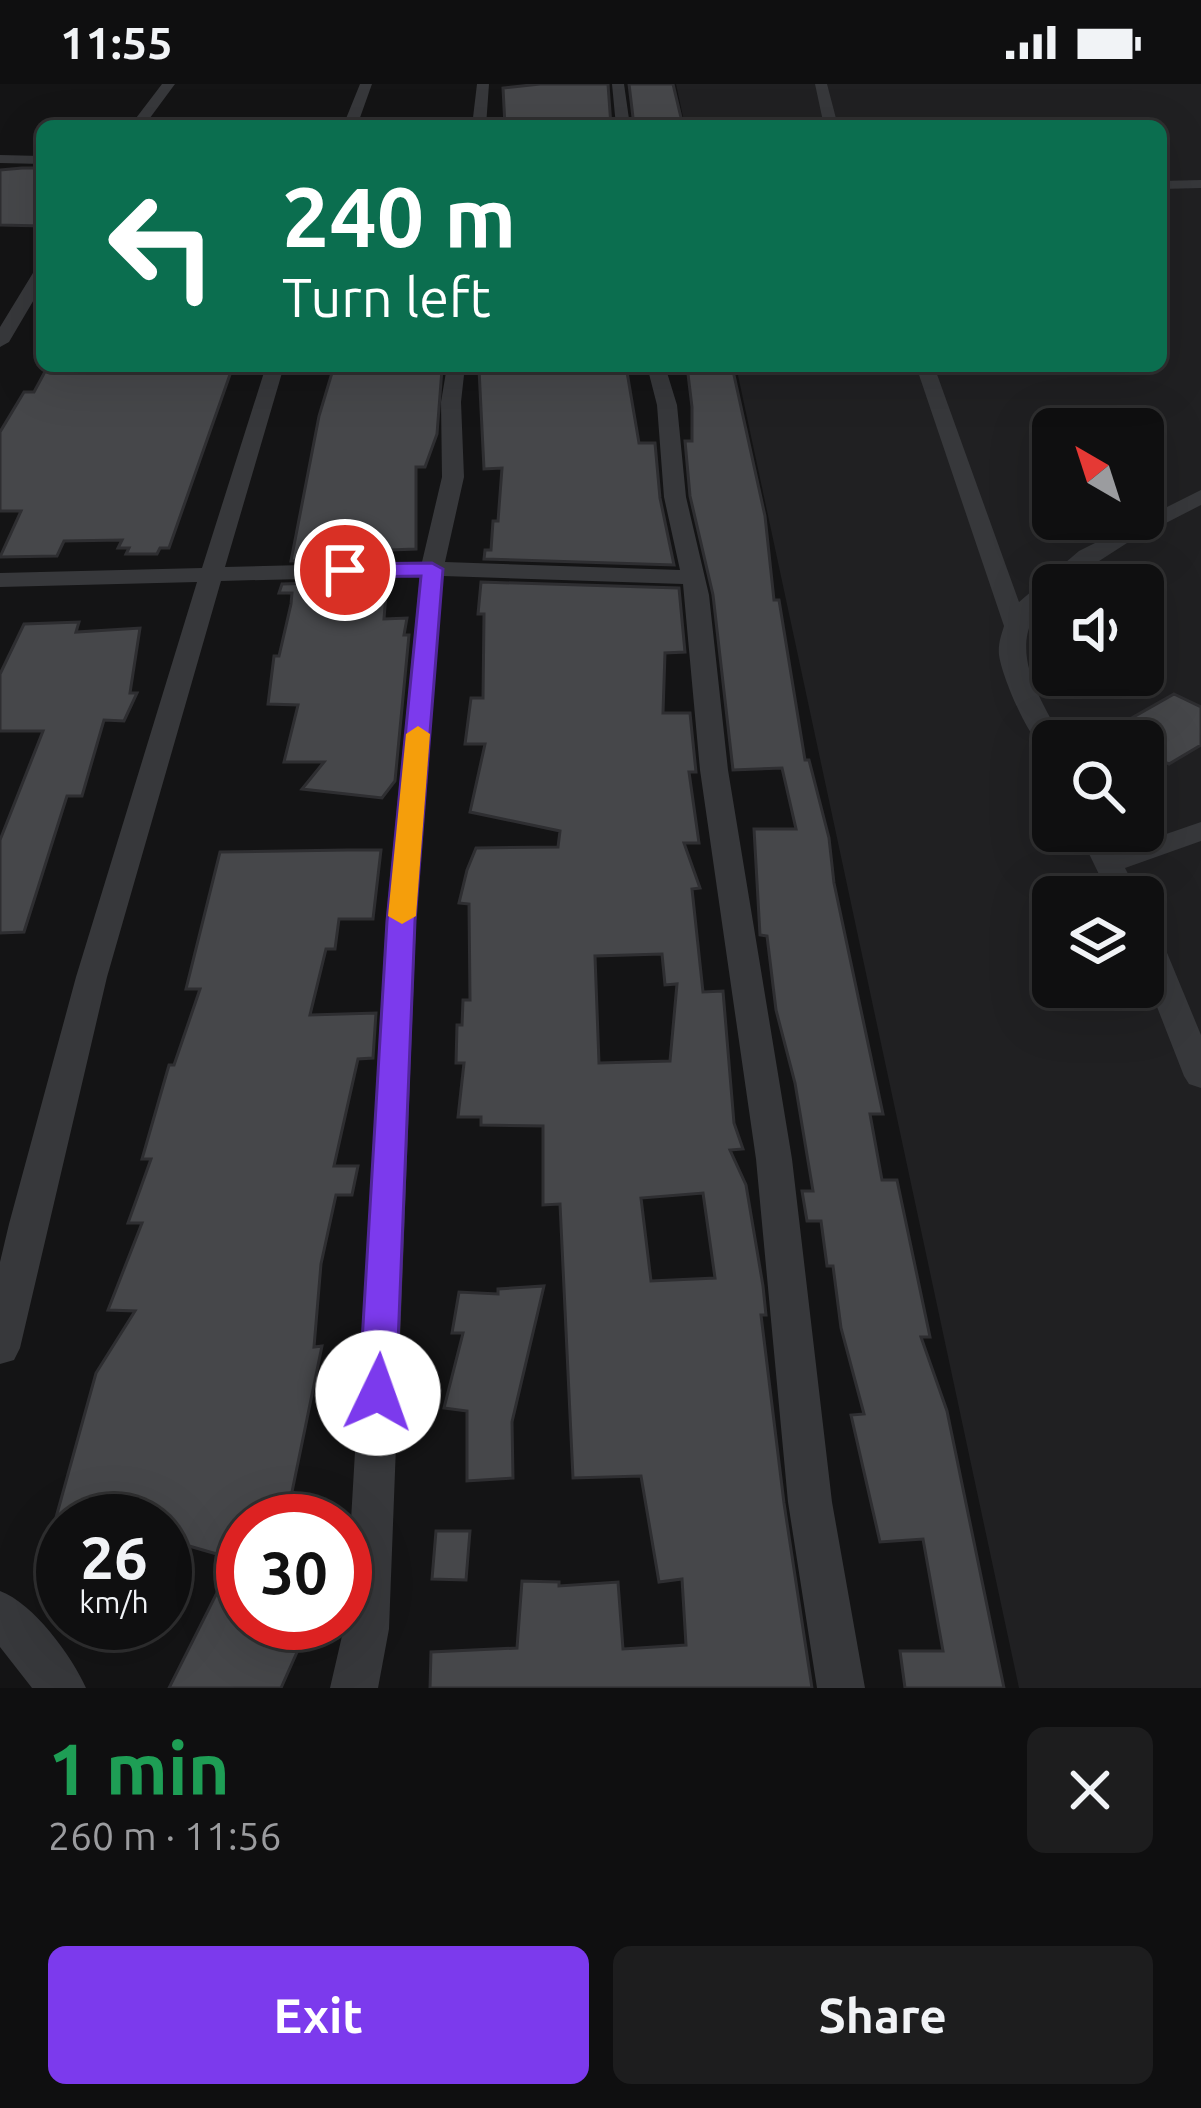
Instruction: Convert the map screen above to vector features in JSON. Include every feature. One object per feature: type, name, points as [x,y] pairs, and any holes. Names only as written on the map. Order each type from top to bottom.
[{"type":"street","points":[[142,120],[169,84]]},
{"type":"street","points":[[352,120],[366,84]]},
{"type":"street","points":[[480,120],[483,84]]},
{"type":"street","points":[[618,84],[622,120]]},
{"type":"street","points":[[821,84],[830,120]]},
{"type":"street","points":[[0,159],[36,160]]},
{"type":"street","points":[[1167,184],[1201,184]]},
{"type":"street","points":[[0,343],[8,316],[36,280]]},
{"type":"street","points":[[0,1348],[23,1235],[107,921],[273,372]]},
{"type":"street","points":[[354,1688],[366,1629],[401,921],[432,569],[453,477],[455,372]]},
{"type":"street","points":[[658,372],[667,405],[675,497],[692,577],[746,999],[774,1159],[810,1502],[841,1688]]},
{"type":"street","points":[[927,372],[1016,626]]},
{"type":"street","points":[[1040,720],[1015,668],[1011,644],[1016,626],[1051,578],[1201,496]]},
{"type":"street","points":[[0,580],[432,569],[692,577]]},
{"type":"street","points":[[1108,864],[1201,831]]},
{"type":"street","points":[[1102,852],[1114,876]]},
{"type":"street","points":[[1164,984],[1201,1076]]},
{"type":"street","points":[[0,1612],[62,1688]]},
{"type":"shaded area","points":[[676,84],[1201,84],[1201,1688],[1019,1688],[737,372],[1167,372],[1167,120],[684,120]]},
{"type":"building","points":[[608,84],[611,120],[505,120],[503,88]]},
{"type":"building","points":[[629,84],[673,84],[682,120],[633,120]]},
{"type":"building","points":[[36,168],[36,226],[0,225],[0,170]]},
{"type":"building","points":[[45,372],[231,372],[169,548],[160,548],[157,554],[126,554],[129,548],[118,548],[122,540],[64,541],[57,556],[0,557],[21,511],[0,511],[0,432],[24,392],[34,392]]},
{"type":"building","points":[[332,372],[442,372],[437,434],[425,467],[416,467],[416,549],[390,550],[389,558],[291,561]]},
{"type":"building","points":[[479,372],[627,372],[639,443],[655,443],[674,565],[484,559],[485,550],[491,550],[493,521],[498,521],[502,468],[484,469]]},
{"type":"building","points":[[688,372],[733,372],[765,516],[774,600],[779,600],[805,760],[809,760],[829,838],[834,883],[883,1114],[870,1114],[882,1180],[897,1180],[930,1337],[921,1337],[947,1411],[1004,1688],[905,1688],[900,1651],[943,1651],[923,1539],[880,1542],[851,1415],[864,1414],[841,1328],[833,1266],[827,1266],[821,1221],[807,1221],[802,1191],[813,1191],[795,1083],[776,1010],[767,936],[760,935],[754,829],[796,829],[782,768],[733,770],[713,595],[690,496],[685,441],[692,441]]},
{"type":"building","points":[[387,581],[384,619],[407,618],[404,635],[409,635],[395,781],[382,798],[302,789],[324,762],[284,762],[298,705],[268,704],[274,656],[279,656],[291,604],[292,593],[279,593],[282,584]]},
{"type":"building","points":[[481,582],[679,588],[685,652],[665,653],[663,713],[690,713],[696,772],[689,772],[699,843],[684,843],[700,888],[692,889],[703,992],[723,991],[734,1123],[743,1149],[730,1150],[746,1185],[763,1286],[766,1315],[761,1315],[812,1688],[430,1688],[431,1652],[517,1648],[522,1581],[559,1582],[559,1586],[618,1582],[623,1649],[686,1645],[682,1579],[659,1582],[641,1476],[573,1478],[560,1204],[543,1205],[543,1126],[481,1125],[481,1117],[458,1117],[464,1063],[456,1063],[457,1025],[462,1025],[463,1000],[470,1000],[469,904],[459,903],[467,870],[476,848],[558,847],[560,831],[470,812],[485,744],[465,744],[471,698],[483,698],[484,614],[478,614]],"holes":[[[662,954],[665,985],[677,984],[670,1061],[599,1063],[595,956]],[[703,1193],[715,1278],[651,1281],[641,1198]]]},
{"type":"building","points":[[79,622],[76,632],[140,628],[130,693],[137,693],[124,721],[104,720],[82,796],[67,796],[24,932],[0,933],[0,840],[43,731],[0,731],[0,674],[24,624]]},
{"type":"building","points":[[1174,694],[1201,707],[1201,745],[1169,764],[1164,762],[1164,720],[1128,720]]},
{"type":"building","points":[[381,850],[373,919],[339,919],[335,949],[326,949],[310,1015],[376,1013],[373,1058],[358,1059],[334,1166],[358,1166],[352,1195],[336,1195],[321,1264],[314,1347],[322,1346],[292,1494],[216,1494],[216,1554],[192,1547],[192,1494],[62,1494],[96,1373],[135,1311],[108,1310],[142,1223],[128,1223],[151,1159],[142,1159],[169,1065],[174,1065],[200,989],[186,989],[220,852]]},
{"type":"building","points":[[544,1286],[512,1422],[513,1478],[467,1481],[467,1411],[444,1408],[463,1333],[452,1333],[459,1292],[498,1294],[498,1289]]},
{"type":"building","points":[[436,1531],[470,1531],[466,1580],[432,1579]]},
{"type":"building","points":[[216,1595],[216,1650],[298,1650],[281,1688],[169,1688]]},
{"type":"slow traffic","points":[[402,916],[418,734]]},
{"type":"route","points":[[345,570],[432,569],[401,921],[378,1393]]}]
